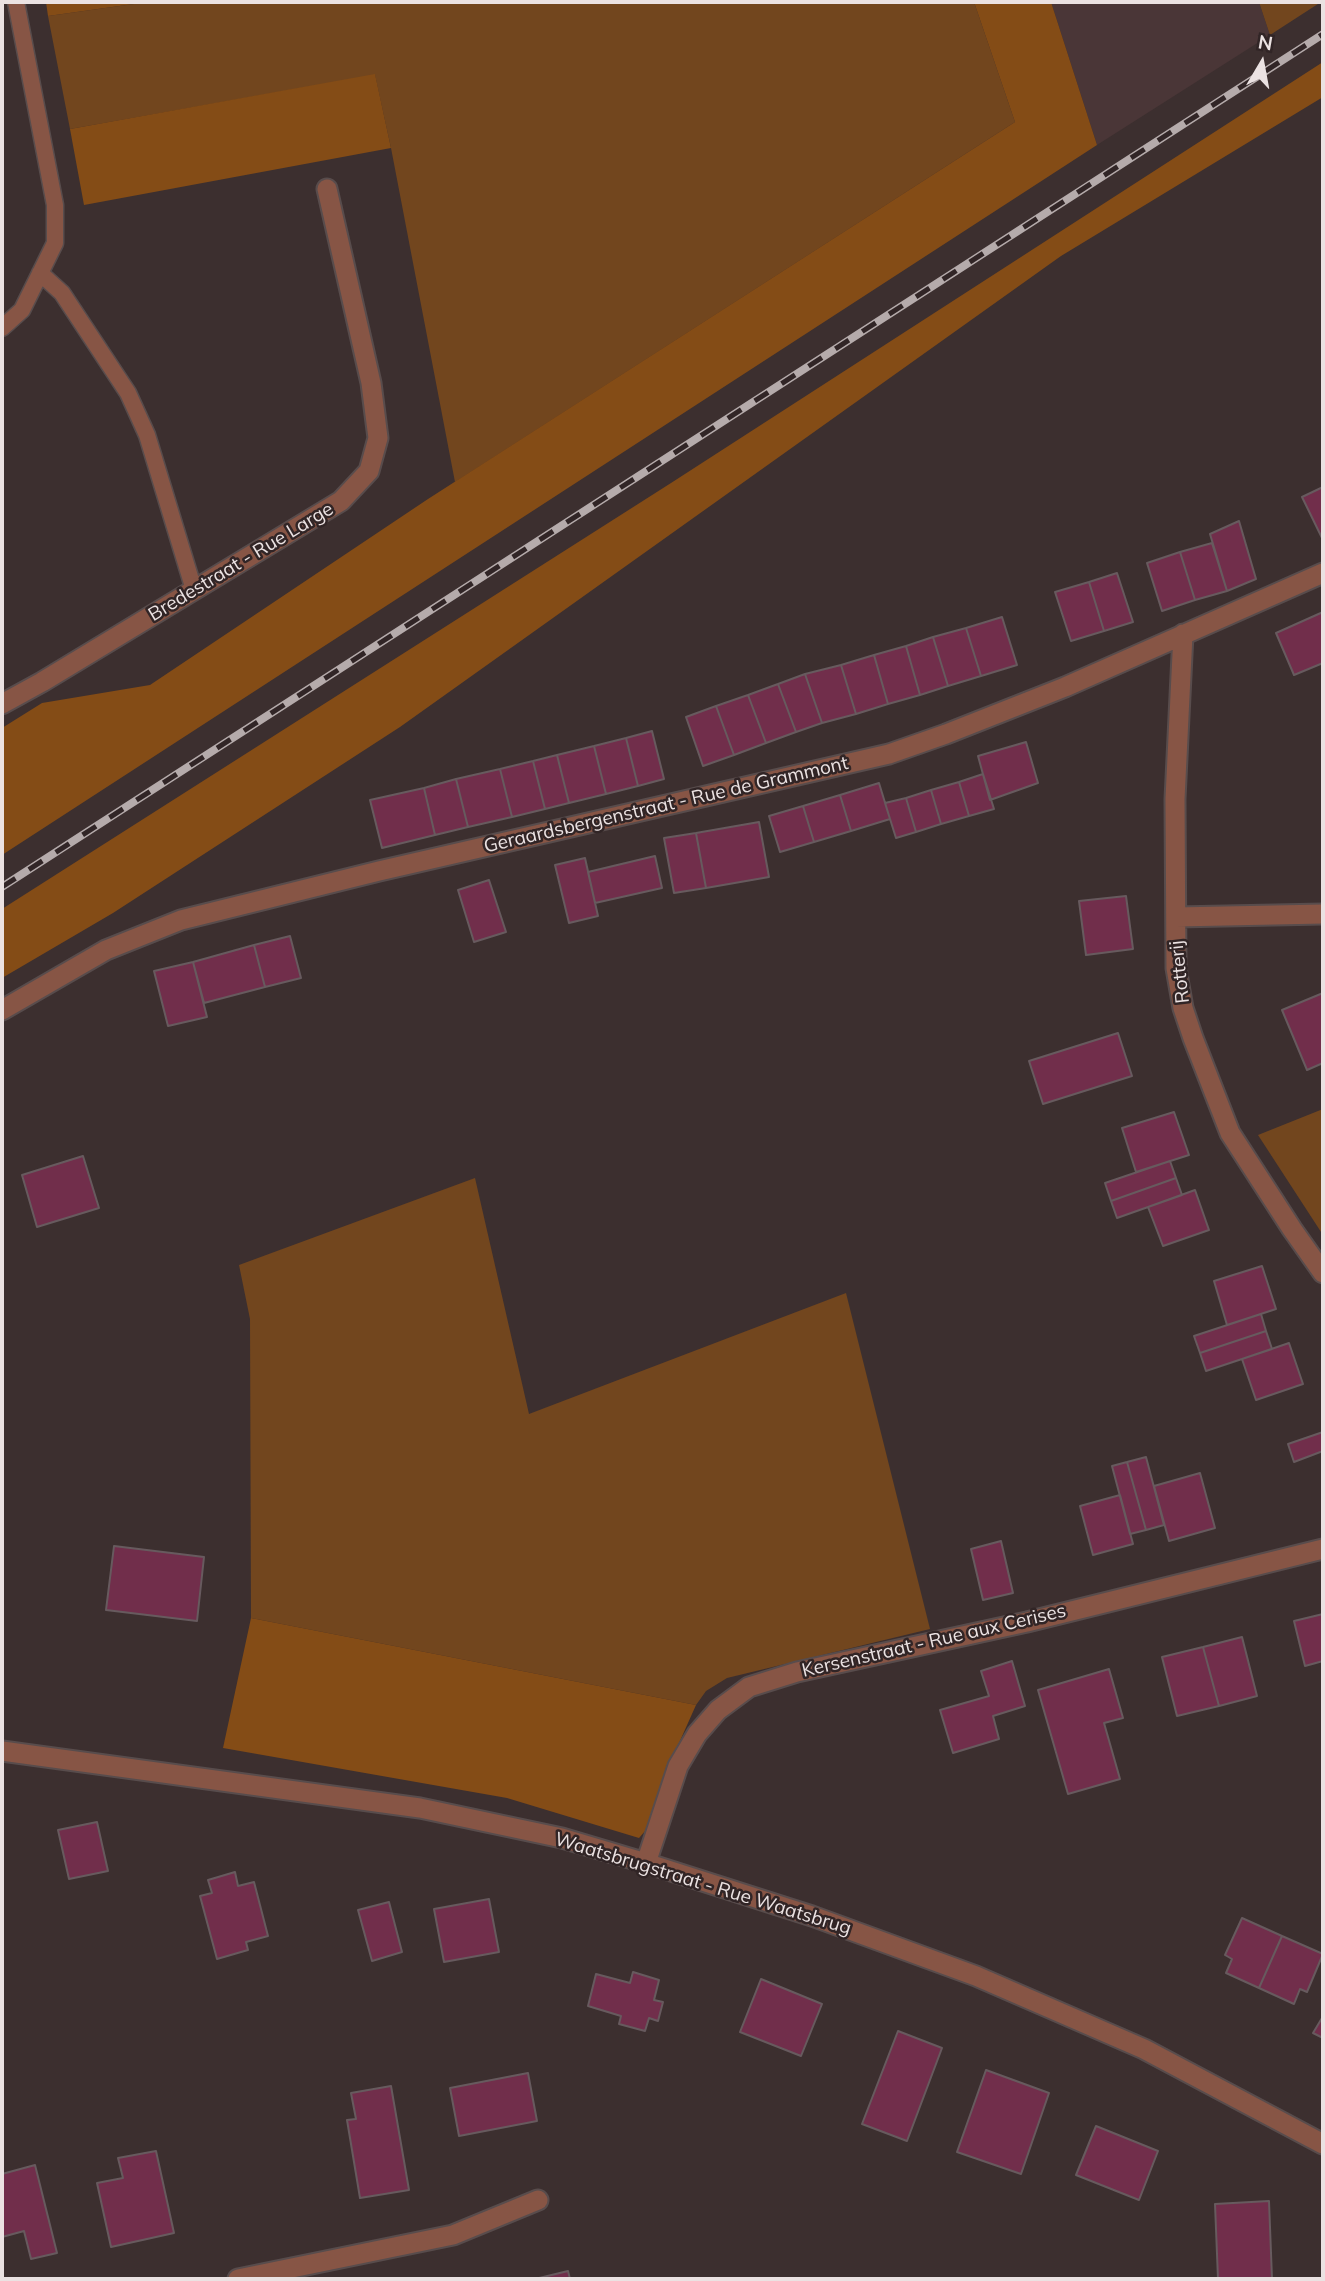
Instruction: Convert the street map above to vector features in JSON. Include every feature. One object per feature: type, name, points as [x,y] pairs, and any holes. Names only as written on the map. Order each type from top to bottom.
[{"type":"street","name":"Bredestraat - Rue Large","points":[[2,704],[341,501],[369,471],[378,438],[371,383],[327,189]]},
{"type":"street","name":"Geraardsbergenstraat - Rue de Grammont","points":[[2,1010],[106,950],[181,920],[379,871],[889,754],[1065,687],[1323,573]]},
{"type":"street","name":"Rotterij","points":[[1183,634],[1175,799],[1176,968],[1183,1008],[1230,1133],[1323,1273]]},
{"type":"street","points":[[1176,917],[1323,914]]},
{"type":"street","name":"Kersenstraat - Rue aux Cerises","points":[[646,1863],[678,1766],[697,1734],[718,1710],[749,1687],[797,1672],[1027,1622],[1323,1549]]},
{"type":"street","name":"Waatsbrugstraat - Rue Waatsbrug","points":[[2,1751],[420,1808],[562,1838],[800,1912],[976,1976],[1144,2049],[1323,2144]]},
{"type":"street","points":[[238,2279],[453,2235],[538,2200]]},
{"type":"lane","points":[[2,328],[22,310],[55,243],[55,205],[16,2]]},
{"type":"lane","points":[[40,273],[62,293],[128,393],[147,435],[194,590]]},
{"type":"shaded area","points":[[46,2],[148,2],[48,16]]},
{"type":"shaded area","points":[[148,2],[974,2],[1015,122],[455,482],[375,75],[70,129],[48,16]]},
{"type":"shaded area","points":[[974,2],[1051,2],[1097,145],[2,855],[2,728],[42,703],[150,685],[428,499],[1015,122]]},
{"type":"shaded area","points":[[1051,2],[1259,2],[1270,35],[1097,145]]},
{"type":"shaded area","points":[[1259,2],[1321,2],[1270,35]]},
{"type":"shaded area","points":[[1323,62],[1323,97],[1061,256],[400,727],[113,913],[2,978],[2,909],[671,483]]},
{"type":"shaded area","points":[[375,74],[391,148],[84,205],[70,129]]},
{"type":"shaded area","points":[[1323,1109],[1323,1235],[1258,1135]]},
{"type":"shaded area","points":[[475,1178],[529,1414],[846,1293],[930,1629],[727,1678],[706,1691],[696,1705],[251,1618],[250,1319],[239,1265]]},
{"type":"shaded area","points":[[251,1618],[696,1705],[671,1761],[653,1822],[639,1838],[507,1798],[223,1748]]},
{"type":"building","points":[[1323,487],[1323,540],[1302,497]]},
{"type":"building","points":[[1239,521],[1256,579],[1227,591],[1210,534]]},
{"type":"building","points":[[1212,543],[1227,591],[1195,600],[1180,552]]},
{"type":"building","points":[[1180,552],[1195,600],[1162,611],[1147,563]]},
{"type":"building","points":[[1117,573],[1133,622],[1104,631],[1089,582]]},
{"type":"building","points":[[1089,582],[1104,631],[1071,641],[1055,592]]},
{"type":"building","points":[[1323,612],[1323,663],[1294,675],[1276,633]]},
{"type":"building","points":[[1002,617],[1017,665],[981,676],[966,628]]},
{"type":"building","points":[[966,628],[981,676],[948,686],[933,637]]},
{"type":"building","points":[[933,637],[948,686],[920,695],[906,646]]},
{"type":"building","points":[[906,646],[920,695],[888,704],[874,655]]},
{"type":"building","points":[[874,655],[888,704],[856,714],[841,665]]},
{"type":"building","points":[[841,665],[856,714],[822,723],[805,674]]},
{"type":"building","points":[[805,674],[822,723],[796,732],[778,684]]},
{"type":"building","points":[[778,684],[796,732],[766,743],[748,695]]},
{"type":"building","points":[[748,695],[766,743],[734,755],[716,706]]},
{"type":"building","points":[[716,706],[734,755],[703,766],[686,717]]},
{"type":"building","points":[[652,731],[664,779],[638,786],[626,738]]},
{"type":"building","points":[[626,738],[638,786],[606,794],[594,746]]},
{"type":"building","points":[[1026,742],[1038,783],[990,800],[978,756]]},
{"type":"building","points":[[594,746],[606,794],[569,803],[557,755]]},
{"type":"building","points":[[557,755],[569,803],[545,809],[533,761]]},
{"type":"building","points":[[533,761],[545,809],[512,817],[500,769]]},
{"type":"building","points":[[500,769],[512,817],[468,827],[456,779]]},
{"type":"building","points":[[983,774],[994,809],[969,816],[959,782]]},
{"type":"building","points":[[456,779],[468,827],[435,835],[424,788]]},
{"type":"building","points":[[959,782],[969,816],[941,824],[931,790]]},
{"type":"building","points":[[879,783],[890,819],[851,831],[840,795]]},
{"type":"building","points":[[424,788],[435,835],[382,848],[370,800]]},
{"type":"building","points":[[931,790],[941,824],[916,832],[906,798]]},
{"type":"building","points":[[840,795],[851,831],[814,842],[803,806]]},
{"type":"building","points":[[906,798],[916,832],[896,838],[885,803]]},
{"type":"building","points":[[803,806],[814,842],[780,852],[769,816]]},
{"type":"building","points":[[759,822],[769,877],[706,888],[696,833]]},
{"type":"building","points":[[696,833],[706,888],[674,893],[664,838]]},
{"type":"building","points":[[655,856],[662,888],[595,903],[588,872]]},
{"type":"building","points":[[585,858],[598,916],[569,923],[555,865]]},
{"type":"building","points":[[489,880],[506,932],[474,942],[458,890]]},
{"type":"building","points":[[1126,896],[1133,949],[1086,955],[1079,901]]},
{"type":"building","points":[[290,936],[301,978],[265,987],[254,945]]},
{"type":"building","points":[[254,945],[265,987],[204,1003],[193,962]]},
{"type":"building","points":[[193,962],[207,1017],[168,1026],[154,971]]},
{"type":"building","points":[[1323,993],[1323,1063],[1307,1070],[1282,1010]]},
{"type":"building","points":[[1118,1033],[1132,1076],[1043,1104],[1029,1061]]},
{"type":"building","points":[[1174,1112],[1189,1155],[1136,1172],[1122,1128]]},
{"type":"building","points":[[83,1156],[99,1208],[37,1227],[22,1175]]},
{"type":"building","points":[[1170,1161],[1176,1178],[1111,1201],[1105,1183]]},
{"type":"building","points":[[1176,1178],[1182,1195],[1117,1218],[1111,1201]]},
{"type":"building","points":[[1195,1190],[1209,1230],[1163,1246],[1148,1207]]},
{"type":"building","points":[[1262,1266],[1276,1309],[1227,1325],[1214,1281]]},
{"type":"building","points":[[1261,1314],[1266,1331],[1200,1353],[1194,1336]]},
{"type":"building","points":[[1266,1331],[1272,1349],[1206,1371],[1200,1353]]},
{"type":"building","points":[[1289,1343],[1303,1384],[1256,1400],[1242,1359]]},
{"type":"building","points":[[1323,1432],[1323,1451],[1294,1462],[1288,1444]]},
{"type":"building","points":[[1146,1457],[1164,1525],[1146,1530],[1127,1462]]},
{"type":"building","points":[[1127,1462],[1146,1530],[1130,1534],[1112,1466]]},
{"type":"building","points":[[1200,1473],[1215,1528],[1169,1541],[1154,1486]]},
{"type":"building","points":[[1120,1495],[1133,1544],[1093,1555],[1080,1506]]},
{"type":"building","points":[[1001,1541],[1013,1593],[983,1600],[971,1549]]},
{"type":"building","points":[[114,1546],[204,1557],[197,1621],[106,1610]]},
{"type":"building","points":[[1323,1614],[1323,1661],[1305,1666],[1294,1621]]},
{"type":"building","points":[[1242,1637],[1257,1696],[1219,1706],[1203,1647]]},
{"type":"building","points":[[1203,1647],[1219,1706],[1177,1716],[1162,1657]]},
{"type":"building","points":[[1012,1661],[1025,1706],[993,1716],[999,1739],[953,1753],[940,1710],[989,1696],[981,1671]]},
{"type":"building","points":[[1109,1669],[1123,1718],[1104,1723],[1120,1779],[1068,1794],[1038,1690]]},
{"type":"building","points":[[97,1822],[108,1871],[69,1879],[58,1830]]},
{"type":"building","points":[[235,1872],[238,1886],[254,1882],[268,1936],[246,1942],[248,1950],[217,1959],[200,1896],[212,1893],[208,1880]]},
{"type":"building","points":[[489,1899],[499,1952],[444,1962],[434,1909]]},
{"type":"building","points":[[389,1902],[402,1952],[372,1961],[358,1910]]},
{"type":"building","points":[[1242,1918],[1282,1936],[1259,1988],[1226,1973],[1232,1959],[1225,1955]]},
{"type":"building","points":[[1282,1936],[1323,1954],[1307,1992],[1300,1989],[1294,2004],[1259,1988]]},
{"type":"building","points":[[633,1972],[659,1980],[654,2000],[663,2002],[658,2021],[649,2018],[645,2031],[619,2024],[621,2016],[588,2006],[596,1974],[630,1983]]},
{"type":"building","points":[[761,1979],[822,2004],[801,2056],[740,2032]]},
{"type":"building","points":[[1323,2019],[1323,2038],[1313,2033]]},
{"type":"building","points":[[898,2031],[942,2048],[907,2141],[862,2124]]},
{"type":"building","points":[[986,2070],[1049,2093],[1021,2174],[957,2152]]},
{"type":"building","points":[[528,2073],[537,2121],[459,2136],[450,2088]]},
{"type":"building","points":[[391,2086],[409,2190],[360,2198],[347,2120],[356,2119],[351,2093]]},
{"type":"building","points":[[1096,2126],[1158,2151],[1139,2200],[1076,2175]]},
{"type":"building","points":[[156,2151],[174,2233],[111,2247],[97,2183],[123,2178],[118,2158]]},
{"type":"building","points":[[35,2165],[57,2253],[31,2259],[24,2231],[2,2237],[2,2174]]},
{"type":"building","points":[[1269,2201],[1272,2279],[1218,2279],[1215,2204]]},
{"type":"building","points":[[568,2271],[570,2279],[535,2279]]},
{"type":"railway","points":[[2,887],[1323,34]]}]
